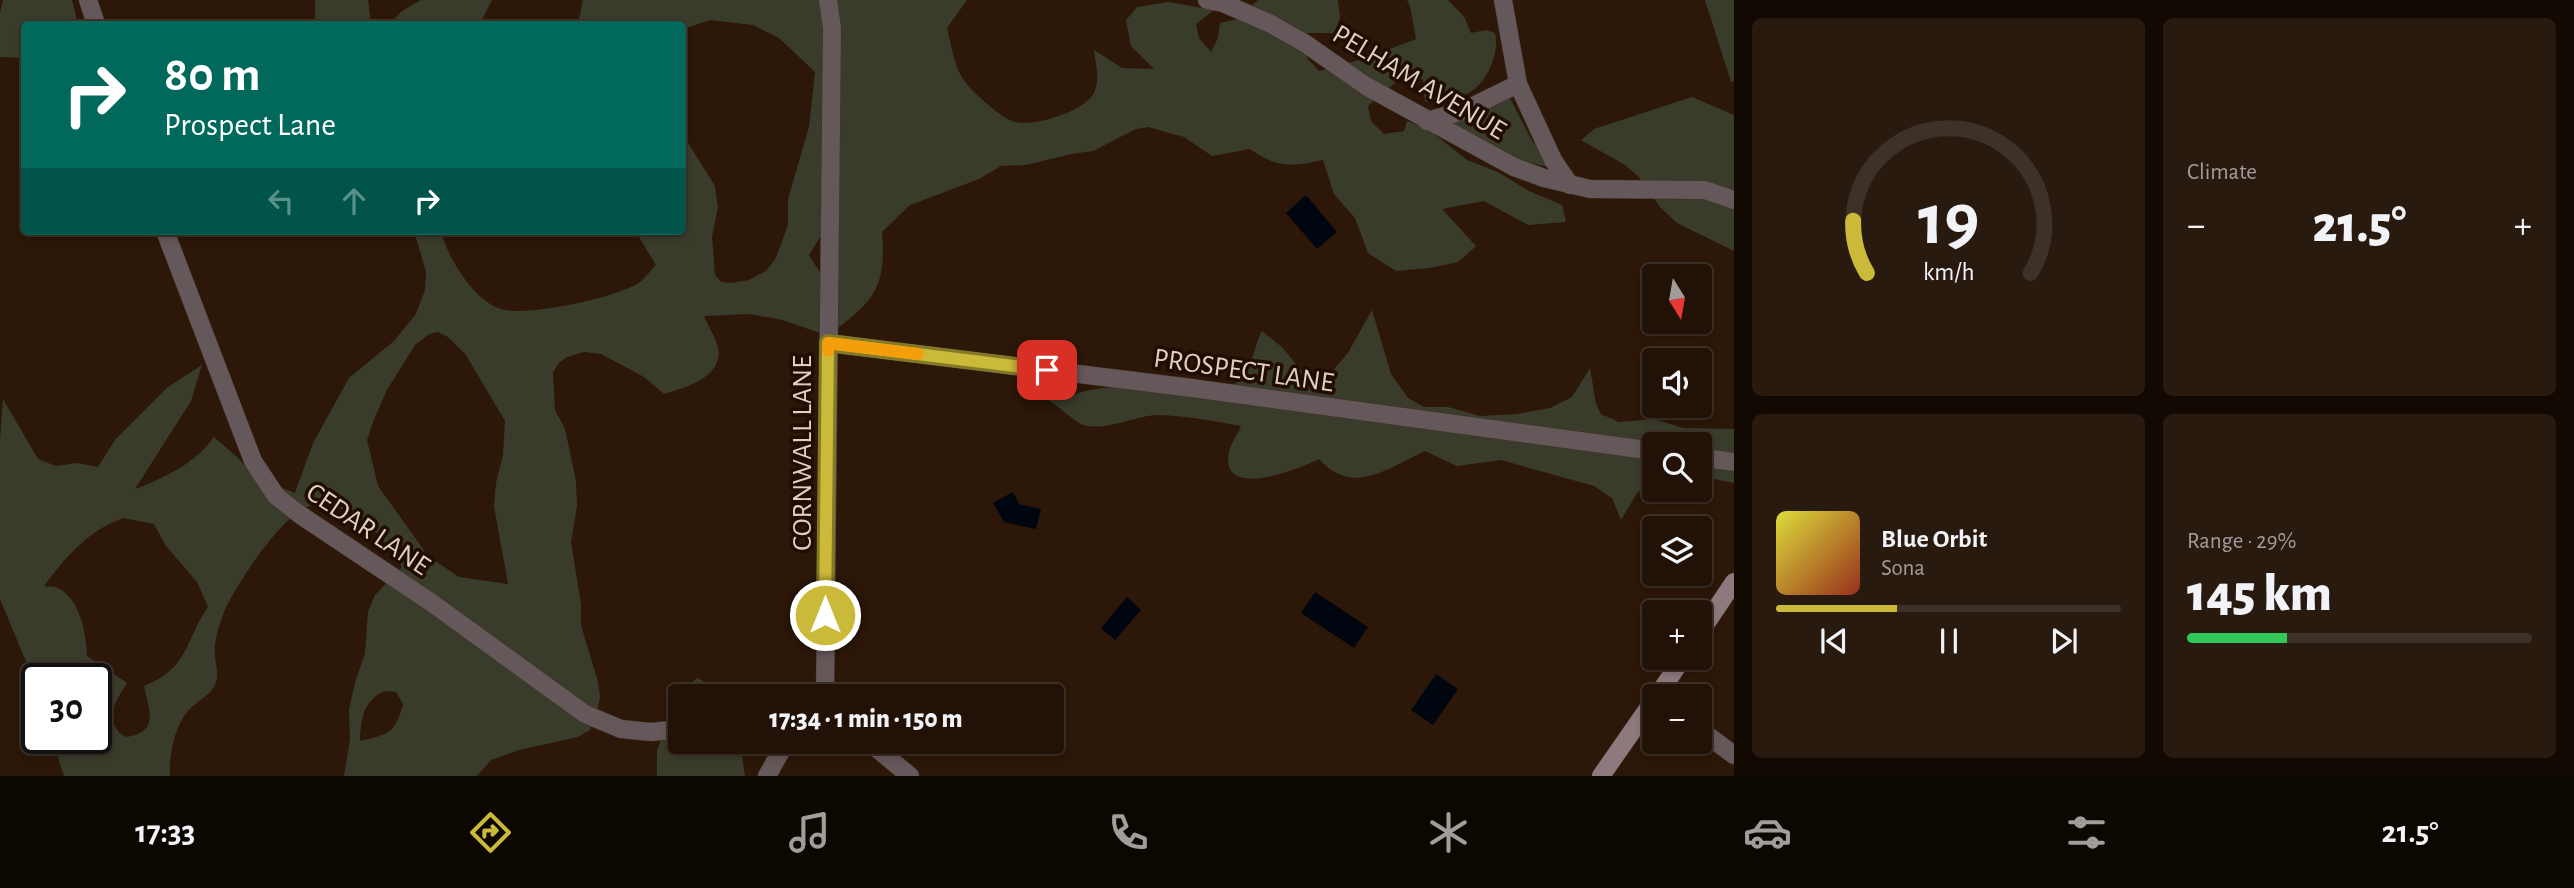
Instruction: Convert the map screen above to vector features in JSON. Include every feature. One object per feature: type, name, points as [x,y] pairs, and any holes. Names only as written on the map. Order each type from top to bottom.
[{"type":"street","points":[[88,0],[95,21]]},
{"type":"street","name":"CORNWALL LANE","points":[[825,684],[832,28],[828,0]]},
{"type":"street","name":"PELHAM AVENUE","points":[[1207,0],[1223,3],[1271,24],[1307,44],[1366,86],[1514,167],[1570,185],[1604,190],[1705,190],[1734,200]]},
{"type":"street","points":[[1503,0],[1518,84],[1553,160],[1570,185]]},
{"type":"street","points":[[1427,121],[1463,111],[1518,84]]},
{"type":"street","name":"CEDAR LANE","points":[[167,235],[253,461],[276,496],[432,603],[585,714],[621,729],[651,732],[668,730]]},
{"type":"street","name":"PROSPECT LANE","points":[[828,343],[1184,387],[1642,449]]},
{"type":"street","points":[[1712,459],[1734,462]]},
{"type":"street","points":[[1712,615],[1734,582]]},
{"type":"street","points":[[1601,776],[1642,718]]},
{"type":"street","points":[[1712,739],[1734,755]]},
{"type":"street","points":[[767,776],[779,754]]},
{"type":"street","points":[[883,754],[910,776]]},
{"type":"green space","points":[[3,0],[72,0],[77,21],[21,21],[21,58],[0,57],[0,13]]},
{"type":"green space","points":[[315,0],[368,0],[371,21],[315,21]]},
{"type":"green space","points":[[421,0],[492,0],[482,21],[393,21],[402,11]]},
{"type":"green space","points":[[583,0],[967,0],[947,28],[963,79],[1000,114],[1012,121],[1031,123],[1057,117],[1089,100],[1097,83],[1094,50],[1122,68],[1154,69],[1131,46],[1126,20],[1137,7],[1169,2],[1214,10],[1196,24],[1199,38],[1211,52],[1218,38],[1220,23],[1238,19],[1258,0],[1338,0],[1340,18],[1334,33],[1306,33],[1307,58],[1319,71],[1366,58],[1416,39],[1407,0],[1448,0],[1465,18],[1471,33],[1486,30],[1495,33],[1493,60],[1485,77],[1472,91],[1464,95],[1425,102],[1423,79],[1397,81],[1368,106],[1371,121],[1384,134],[1404,131],[1407,121],[1428,129],[1467,160],[1498,172],[1529,191],[1562,205],[1566,222],[1528,225],[1484,201],[1442,209],[1476,246],[1458,262],[1396,271],[1368,253],[1355,218],[1334,194],[1323,160],[1302,164],[1277,163],[1250,149],[1212,156],[1184,137],[1148,127],[1136,129],[1093,151],[1026,165],[1001,166],[979,179],[910,205],[882,232],[882,269],[873,294],[855,314],[828,336],[783,320],[749,314],[704,316],[718,347],[715,366],[692,384],[664,394],[644,377],[601,354],[584,352],[567,357],[559,363],[553,372],[555,410],[565,429],[576,481],[577,506],[571,542],[581,604],[581,625],[600,697],[590,730],[578,737],[519,750],[491,760],[477,776],[344,776],[350,739],[349,709],[365,654],[368,612],[375,595],[402,567],[386,544],[364,522],[338,507],[310,506],[299,511],[274,536],[230,600],[216,638],[216,681],[179,725],[170,759],[170,776],[64,776],[57,754],[112,754],[112,718],[118,731],[126,737],[144,730],[150,719],[144,686],[159,679],[178,662],[208,607],[197,582],[166,546],[154,524],[124,518],[89,537],[60,565],[44,586],[63,591],[76,606],[83,627],[87,656],[97,663],[27,663],[0,599],[0,440],[3,399],[38,459],[56,466],[77,463],[98,467],[115,440],[168,387],[202,365],[191,401],[135,489],[168,475],[189,462],[214,437],[254,476],[295,493],[313,443],[349,378],[394,341],[416,314],[425,290],[426,272],[415,235],[442,235],[463,277],[481,297],[501,309],[513,311],[549,308],[610,295],[640,282],[656,265],[637,235],[686,235],[686,140],[715,186],[718,207],[712,237],[715,275],[721,282],[749,280],[766,271],[776,258],[788,225],[788,199],[809,127],[815,72],[779,38],[753,25],[710,20],[686,28],[686,21],[579,21]],"holes":[[[828,224],[828,280],[809,255]],[[438,332],[448,337],[466,355],[505,421],[503,455],[494,506],[508,584],[459,577],[428,556],[378,486],[367,440],[387,390],[415,345],[429,334]],[[385,691],[396,692],[403,704],[394,727],[384,734],[360,741],[361,726],[368,705]]]},
{"type":"green space","points":[[1705,0],[1734,0],[1734,81],[1731,82]]},
{"type":"green space","points":[[1692,97],[1734,115],[1734,251],[1677,223],[1660,207],[1638,176],[1625,165],[1581,140],[1594,129]]},
{"type":"green space","points":[[1510,98],[1531,139],[1552,168],[1502,157],[1451,123]]},
{"type":"green space","points":[[1372,310],[1391,374],[1408,398],[1424,407],[1448,407],[1480,416],[1517,414],[1550,408],[1572,397],[1590,368],[1596,404],[1601,414],[1619,422],[1655,419],[1683,428],[1734,429],[1734,483],[1712,479],[1712,432],[1642,432],[1642,489],[1621,520],[1612,498],[1594,486],[1501,460],[1457,466],[1425,451],[1371,476],[1345,476],[1319,459],[1280,474],[1248,479],[1236,475],[1229,467],[1231,445],[1241,426],[1159,415],[1092,427],[1081,424],[1048,400],[1112,387],[1197,392],[1229,387],[1244,375],[1262,331],[1282,347],[1317,389],[1348,353]]},
{"type":"green space","points":[[112,673],[127,683],[112,718]]},
{"type":"green space","points":[[697,678],[708,684],[690,684]]},
{"type":"green space","points":[[668,719],[668,754],[742,754],[745,776],[657,776],[657,751]]},
{"type":"shaded area","points":[[1306,195],[1337,232],[1317,249],[1286,213]]},
{"type":"shaded area","points":[[1013,492],[1019,504],[1041,509],[1036,529],[1004,522],[993,503]]},
{"type":"shaded area","points":[[1315,592],[1368,627],[1354,648],[1301,613]]},
{"type":"shaded area","points":[[1127,597],[1141,610],[1115,640],[1101,628]]},
{"type":"shaded area","points":[[1436,674],[1458,689],[1433,725],[1411,710]]},
{"type":"slow traffic","points":[[828,351],[828,343],[918,354]]},
{"type":"route","points":[[825,615],[828,343],[1047,370]]}]
